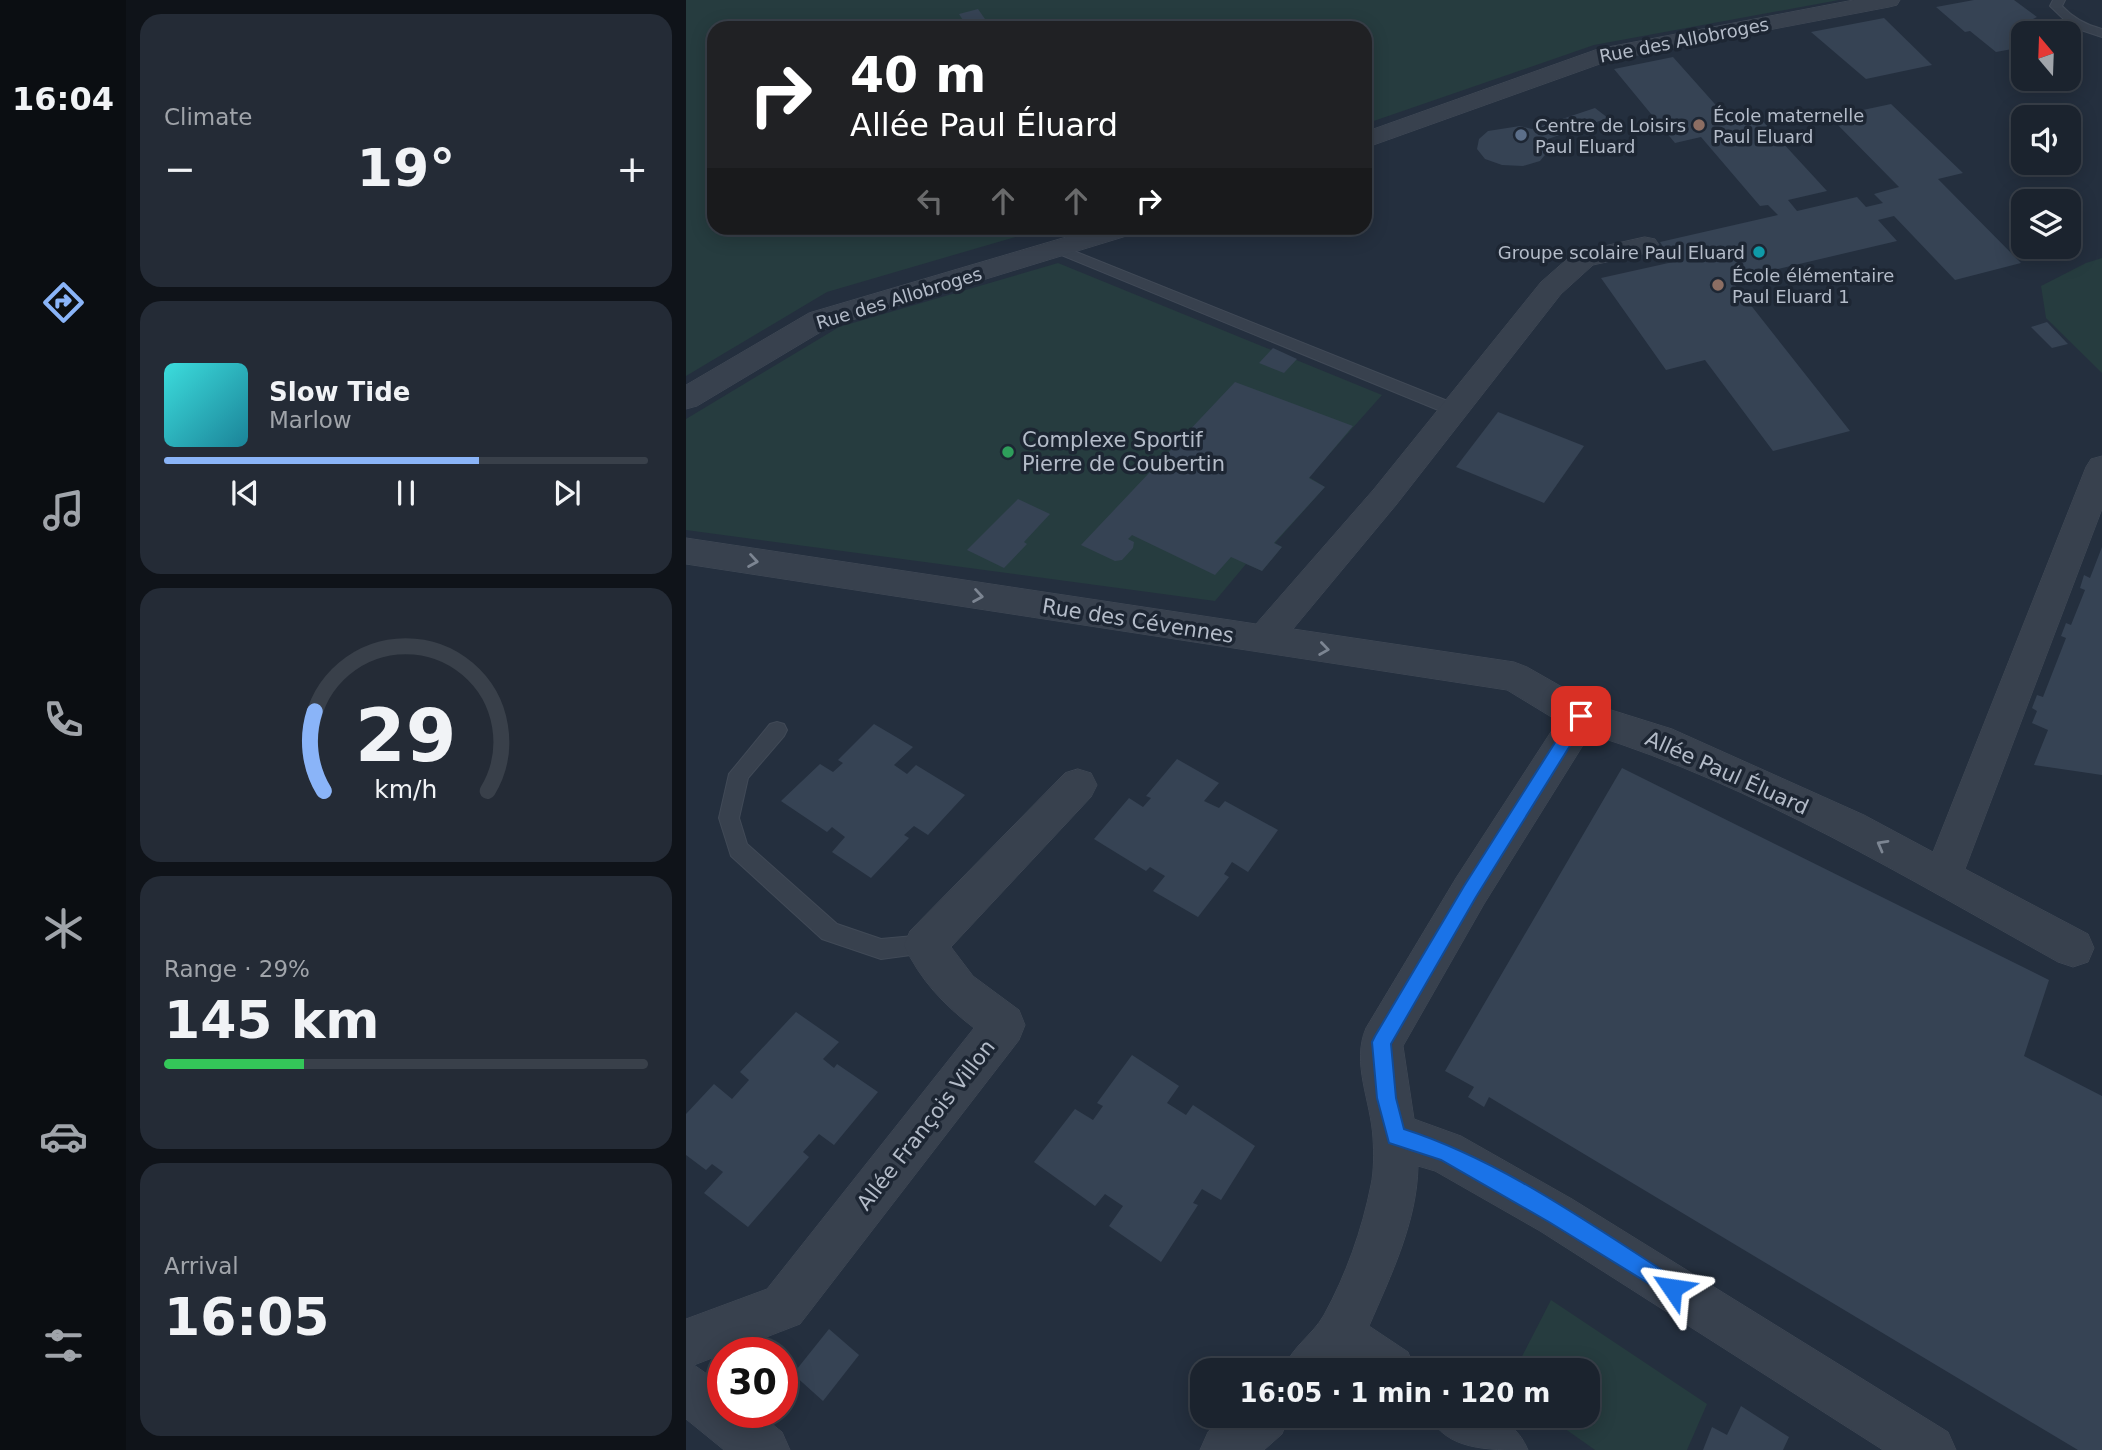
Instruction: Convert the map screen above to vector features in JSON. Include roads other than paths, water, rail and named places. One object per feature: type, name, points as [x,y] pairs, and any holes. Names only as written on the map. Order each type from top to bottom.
[{"type":"street","name":"Rue des Allobroges","points":[[1372,138],[1606,54],[1889,0]]},
{"type":"street","name":"Rue des Allobroges","points":[[686,398],[819,320],[1102,235]]},
{"type":"street","points":[[1263,640],[1552,288],[1584,259],[1645,246]]},
{"type":"street","points":[[1942,878],[2102,467]]},
{"type":"street","name":"Rue des Cévennes","points":[[686,551],[1514,677],[1581,716]]},
{"type":"street","points":[[1319,1358],[1340,1335],[1373,1264],[1387,1221],[1395,1181],[1396,1136],[1387,1098],[1381,1042],[1470,891],[1581,716]]},
{"type":"street","name":"Allée Paul Éluard","points":[[1581,716],[1659,740],[1850,827],[2073,948]]},
{"type":"street","points":[[925,945],[1078,785]]},
{"type":"street","name":"Allée François Villon","points":[[686,1344],[783,1307],[1004,1025],[958,990],[925,945]]},
{"type":"street","points":[[1396,1136],[1445,1152],[1556,1215],[1930,1450]]},
{"type":"street","points":[[1340,1335],[1373,1358]]},
{"type":"street","points":[[686,1387],[764,1450]]},
{"type":"street","points":[[1226,1450],[1251,1428]]},
{"type":"street","points":[[1471,1428],[1502,1450]]},
{"type":"lane","points":[[2059,0],[2056,6],[2064,17],[2079,27],[2102,33]]},
{"type":"lane","points":[[1059,249],[1454,410]]},
{"type":"lane","points":[[777,730],[739,774],[729,818],[737,849],[830,932],[881,949],[925,945]]},
{"type":"place","name":"École maternelle Paul Eluard","points":[[1699,125]]},
{"type":"place","name":"Centre de Loisirs Paul Eluard","points":[[1521,135]]},
{"type":"place","name":"Groupe scolaire Paul Eluard","points":[[1759,252]]},
{"type":"place","name":"École élémentaire Paul Eluard 1","points":[[1718,285]]},
{"type":"place","name":"Complexe Sportif Pierre de Coubertin","points":[[1008,452]]}]
